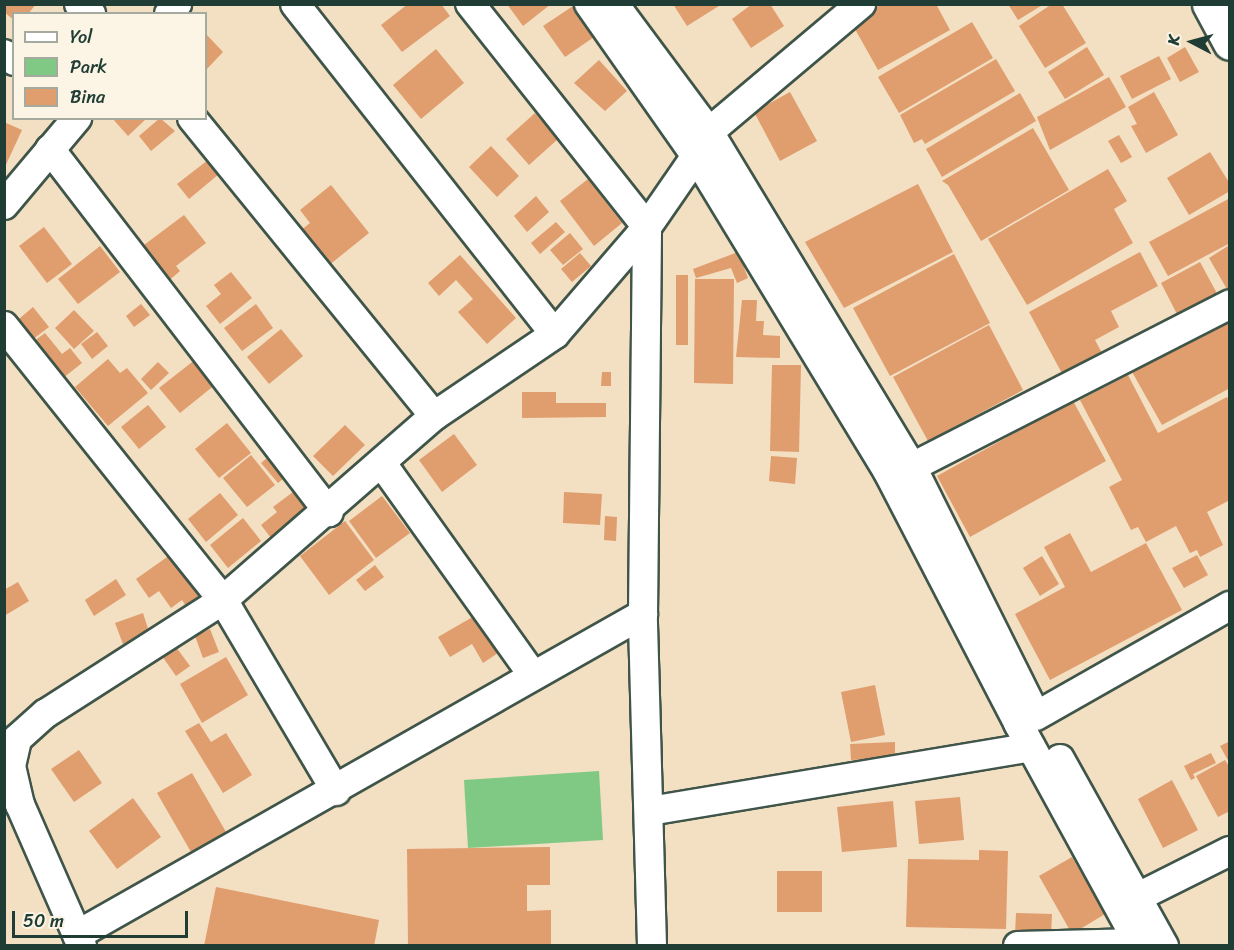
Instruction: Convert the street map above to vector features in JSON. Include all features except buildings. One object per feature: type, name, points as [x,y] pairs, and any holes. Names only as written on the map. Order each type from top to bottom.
[{"type":"main road","points":[[1209,4],[1230,44]]},
{"type":"street","points":[[295,4],[555,334]]},
{"type":"street","points":[[470,4],[647,227],[643,614],[652,945]]},
{"type":"street","points":[[589,4],[702,144],[888,472],[1032,747],[1148,945]]},
{"type":"street","points":[[614,4],[912,467],[1036,716],[1138,897],[1148,945]]},
{"type":"street","points":[[643,614],[533,675],[79,940],[20,805],[11,766],[17,739],[45,714],[223,600],[383,465],[434,416],[555,334],[647,227],[702,144],[861,4]]},
{"type":"street","points":[[4,205],[75,120]]},
{"type":"street","points":[[194,120],[434,416]]},
{"type":"street","points":[[50,149],[328,512]]},
{"type":"street","points":[[912,467],[1230,304]]},
{"type":"street","points":[[4,326],[223,600],[336,791]]},
{"type":"street","points":[[383,465],[533,675]]},
{"type":"street","points":[[1036,716],[1230,606]]},
{"type":"street","points":[[650,811],[1032,747]]},
{"type":"street","points":[[1138,897],[1230,852]]},
{"type":"street","points":[[1018,945],[1148,945]]},
{"type":"green space","points":[[599,771],[603,840],[468,848],[464,780]]}]
